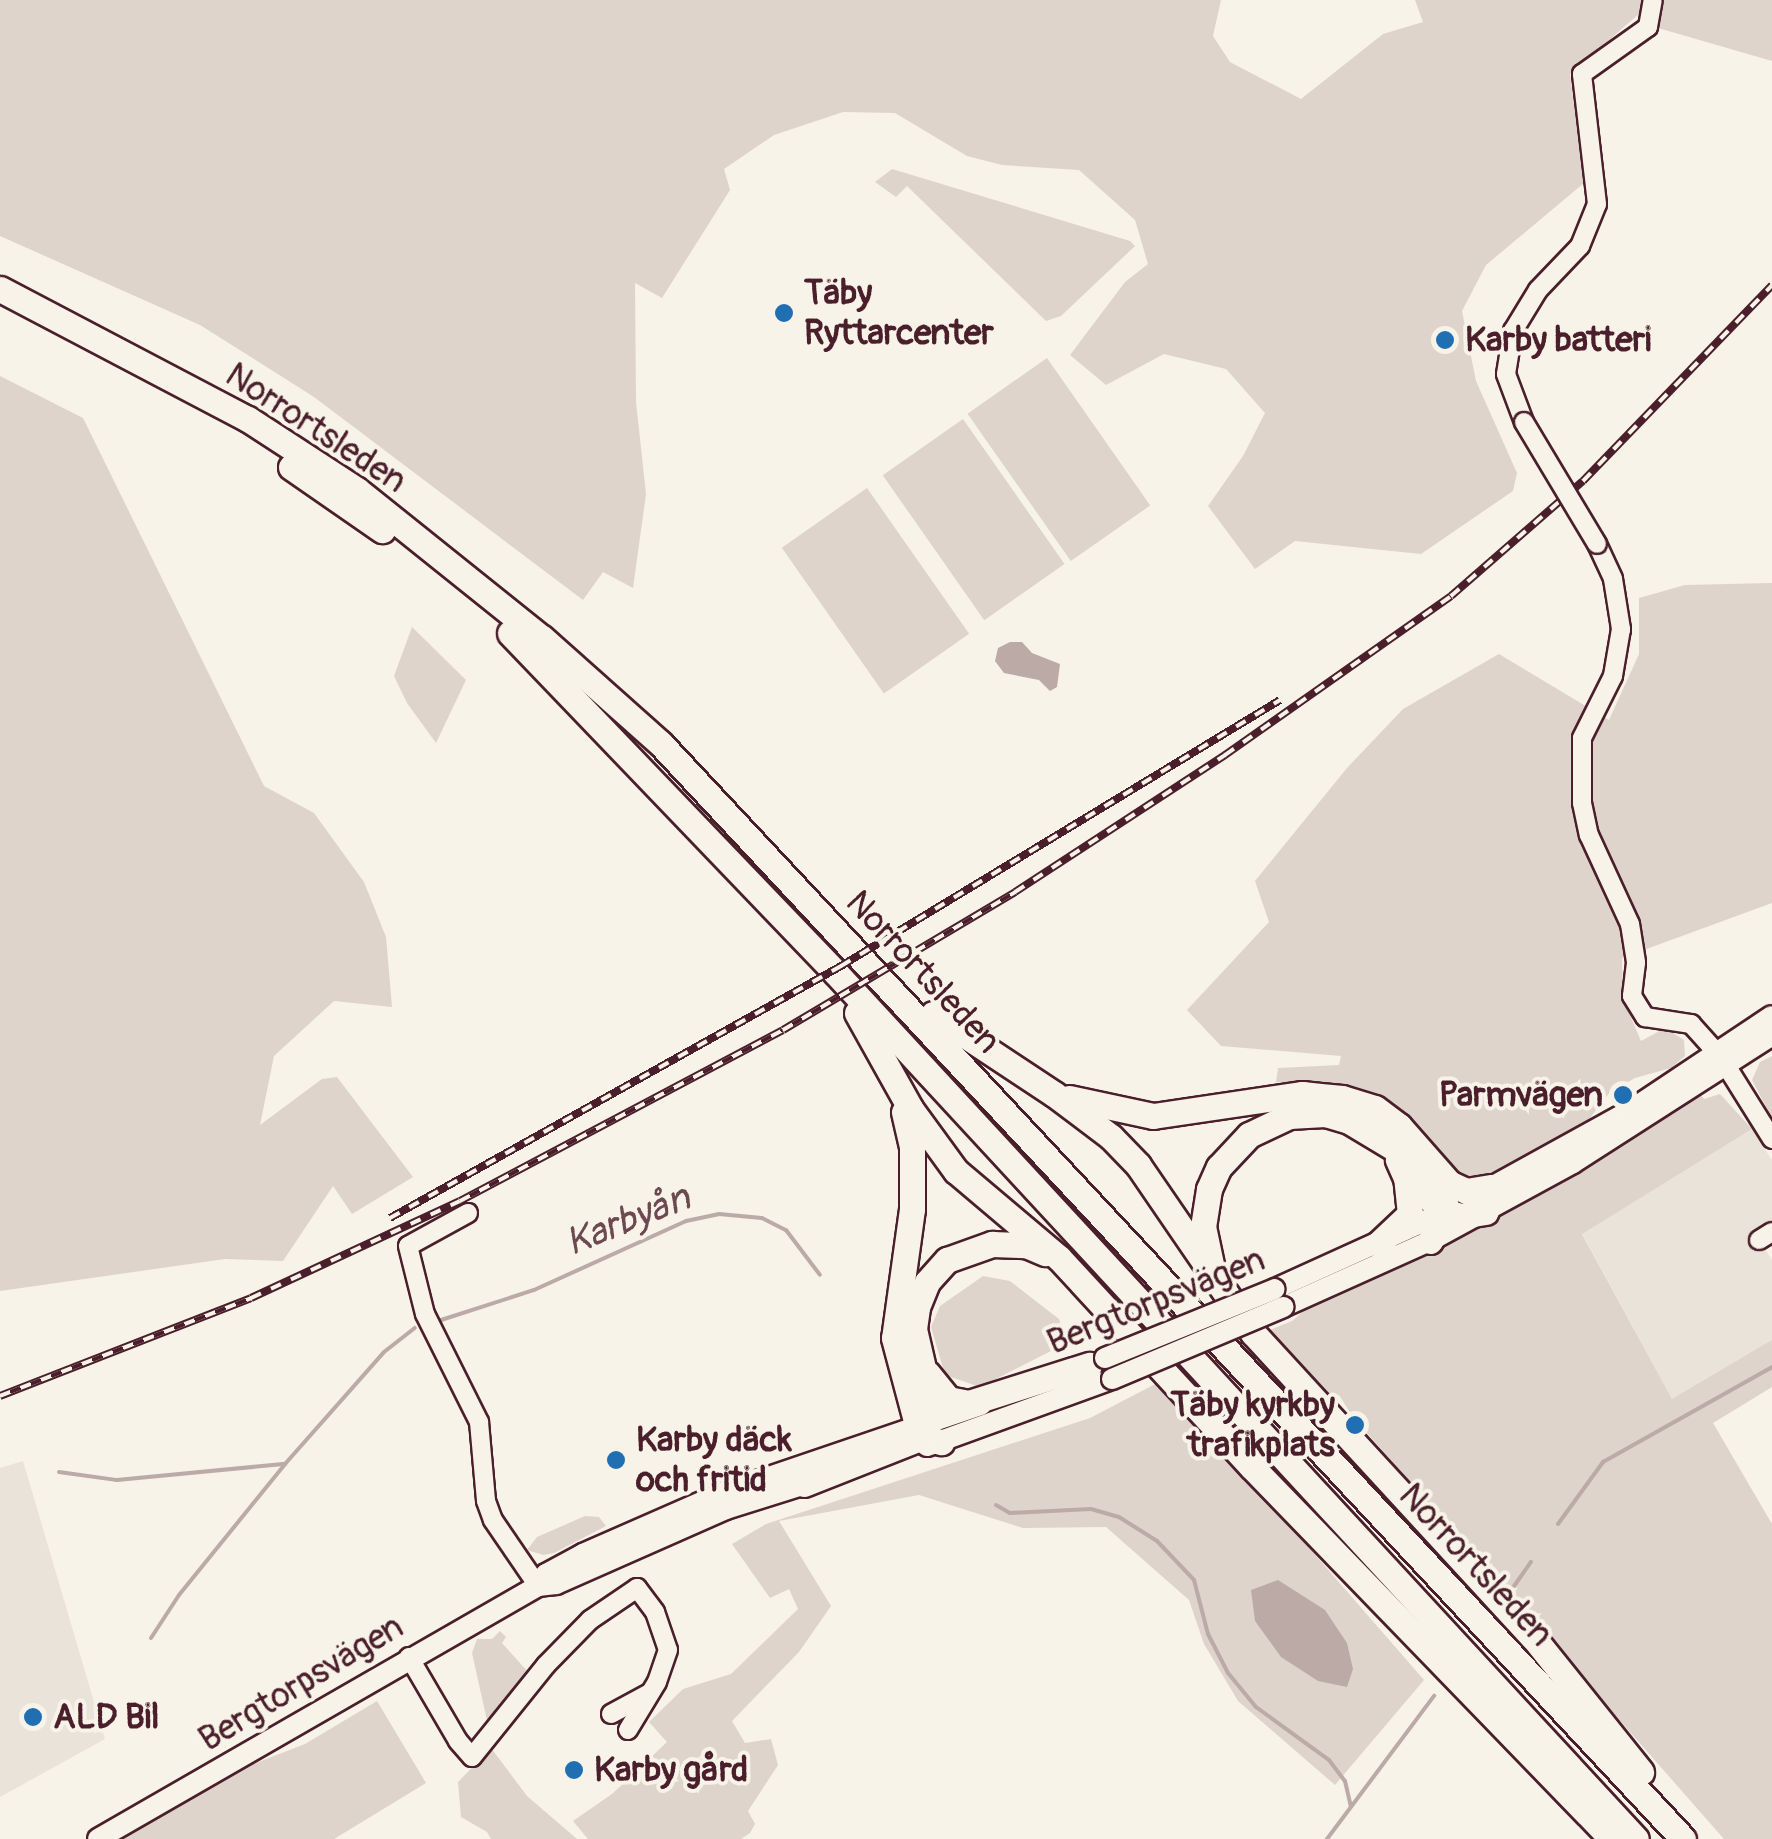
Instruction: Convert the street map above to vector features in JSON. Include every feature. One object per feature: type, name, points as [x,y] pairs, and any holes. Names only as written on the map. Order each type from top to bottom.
[{"type":"highway","name":"Norrortsleden","points":[[0,289],[248,419],[357,490],[542,638],[660,743],[1683,1839]]},
{"type":"highway","name":"Norrortsleden","points":[[0,305],[152,382],[254,442],[397,540],[526,646],[1636,1839]]},
{"type":"highway","points":[[660,743],[944,1025],[1054,1094],[1111,1137],[1138,1165],[1223,1292],[1302,1389],[1533,1637],[1699,1839]]},
{"type":"highway","points":[[755,889],[858,1014],[898,1088],[956,1171],[1059,1258],[1265,1481],[1612,1839]]},
{"type":"highway","points":[[898,1088],[912,1147],[912,1210],[894,1338],[928,1433]]},
{"type":"highway","points":[[1054,1094],[1153,1116],[1302,1094],[1342,1098],[1376,1108],[1429,1157],[1449,1184],[1489,1200]]},
{"type":"highway","points":[[1223,1292],[1203,1227],[1209,1189],[1219,1167],[1249,1135],[1289,1116],[1325,1114],[1379,1137],[1404,1154],[1433,1202],[1446,1212],[1460,1216],[1489,1200]]},
{"type":"highway","points":[[1378,1244],[1410,1214],[1406,1178],[1395,1153],[1379,1137]]},
{"type":"highway","points":[[1429,1157],[1444,1189],[1446,1212],[1430,1241]]},
{"type":"highway","points":[[928,1433],[932,1407],[918,1354],[917,1307],[927,1282],[947,1260],[992,1244],[1026,1246],[1059,1258]]},
{"type":"highway","points":[[918,1354],[936,1388],[948,1399],[970,1403],[1097,1361]]},
{"type":"highway","points":[[804,1484],[928,1433]]},
{"type":"main road","name":"Bergtorpsvägen","points":[[1722,1060],[1772,1016]]},
{"type":"main road","name":"Bergtorpsvägen","points":[[928,1433],[1097,1361],[1430,1241],[1630,1110],[1772,1036]]},
{"type":"main road","name":"Bergtorpsvägen","points":[[538,1586],[546,1574],[583,1554],[705,1500],[1112,1379],[1446,1212]]},
{"type":"main road","name":"Bergtorpsvägen","points":[[98,1839],[538,1586],[556,1584],[726,1508],[804,1484]]},
{"type":"street","points":[[1652,0],[1648,27],[1582,74],[1598,204],[1580,246],[1538,290],[1513,331],[1506,374],[1524,422],[1596,544],[1612,579],[1621,628],[1612,676],[1582,738],[1582,803],[1588,834],[1630,924],[1636,963],[1632,996],[1645,1017],[1691,1024],[1722,1060],[1772,1138]]},
{"type":"street","points":[[468,1212],[408,1246],[425,1314],[480,1422],[486,1500],[493,1520],[538,1586]]},
{"type":"street","points":[[409,1657],[458,1741],[472,1757],[546,1665],[590,1620],[637,1588],[656,1612],[668,1650],[665,1665],[628,1730]]},
{"type":"street","points":[[611,1714],[648,1694]]},
{"type":"shaded area","points":[[0,0],[1221,0],[1213,36],[1230,62],[1301,99],[1383,34],[1423,22],[1415,0],[1772,0],[1772,61],[1658,28],[1640,13],[1570,74],[1584,183],[1486,265],[1462,311],[1476,381],[1517,473],[1513,491],[1421,554],[1295,541],[1255,569],[1208,506],[1243,456],[1265,413],[1226,369],[1164,354],[1106,385],[1070,355],[1125,282],[1148,264],[1135,220],[1079,170],[1002,165],[967,156],[895,113],[843,112],[774,135],[724,169],[730,190],[662,298],[635,283],[636,402],[646,494],[633,588],[603,572],[583,600],[314,397],[200,325],[0,236]]},
{"type":"shaded area","points":[[892,169],[1130,241],[1135,246],[1061,316],[1046,321],[907,186],[896,197],[875,182]]},
{"type":"shaded area","points":[[1047,358],[1150,505],[1071,561],[968,414]]},
{"type":"shaded area","points":[[0,376],[83,418],[264,786],[314,813],[364,882],[386,937],[392,1007],[334,1001],[274,1056],[260,1125],[322,1079],[337,1077],[413,1177],[352,1214],[333,1186],[283,1261],[225,1259],[0,1291]]},
{"type":"shaded area","points":[[963,419],[1065,564],[984,620],[883,475]]},
{"type":"shaded area","points":[[867,488],[969,634],[884,693],[782,548]]},
{"type":"shaded area","points":[[1772,583],[1772,903],[1622,958],[1623,999],[1641,1041],[1665,1028],[1684,1040],[1685,1056],[1671,1068],[1635,1078],[1610,1092],[1583,1127],[1469,1184],[1350,1092],[1322,1083],[1276,1082],[1278,1068],[1339,1065],[1341,1056],[1221,1046],[1187,1010],[1269,922],[1255,881],[1347,768],[1403,709],[1499,654],[1609,720],[1639,654],[1639,598],[1685,585]]},
{"type":"shaded area","points":[[412,627],[466,680],[436,743],[407,703],[394,676]]},
{"type":"shaded area","points":[[1022,642],[1032,653],[1060,664],[1057,687],[1050,691],[1039,680],[1004,673],[995,661],[998,648]]},
{"type":"shaded area","points":[[1772,1056],[1772,1118],[1752,1080],[1760,1062]]},
{"type":"shaded area","points":[[1700,1094],[1704,1099],[1720,1094],[1752,1129],[1582,1234],[1672,1399],[1772,1340],[1772,1387],[1713,1423],[1772,1524],[1772,1839],[1724,1839],[1353,1417],[1339,1395],[1326,1396],[1260,1334],[1292,1321],[1314,1302],[1511,1205]]},
{"type":"shaded area","points":[[1752,1129],[1772,1160],[1772,1221],[1753,1231],[1772,1260],[1772,1341],[1673,1401],[1582,1233]]},
{"type":"shaded area","points":[[983,1276],[1010,1281],[1059,1319],[1066,1339],[1059,1347],[980,1387],[945,1375],[931,1327],[940,1306]]},
{"type":"shaded area","points":[[1163,1380],[1424,1680],[1335,1785],[1238,1701],[1204,1644],[1189,1600],[1106,1527],[1023,1528],[919,1495],[779,1521],[831,1606],[799,1652],[732,1721],[745,1743],[771,1739],[778,1765],[748,1811],[755,1824],[750,1833],[741,1839],[588,1839],[573,1821],[612,1794],[667,1742],[649,1722],[683,1689],[731,1674],[798,1609],[789,1589],[770,1598],[732,1544],[766,1524],[1090,1418]]},
{"type":"shaded area","points":[[23,1461],[105,1739],[0,1797],[0,1468]]},
{"type":"shaded area","points":[[585,1516],[599,1517],[606,1526],[554,1553],[543,1555],[527,1550],[537,1537]]},
{"type":"shaded area","points":[[1278,1580],[1325,1610],[1347,1643],[1353,1669],[1347,1687],[1318,1681],[1281,1657],[1255,1621],[1251,1590]]},
{"type":"shaded area","points":[[500,1631],[506,1637],[502,1643],[529,1673],[488,1725],[472,1653],[477,1639],[492,1639]]},
{"type":"shaded area","points":[[377,1701],[426,1783],[334,1839],[120,1839],[243,1768],[305,1744]]},
{"type":"shaded area","points":[[491,1748],[527,1796],[577,1839],[491,1839],[487,1832],[461,1817],[458,1782]]},
{"type":"waterway","name":"Karbyån","points":[[438,1321],[534,1290],[686,1221],[719,1214],[762,1218],[786,1230],[820,1275]]},
{"type":"waterway","points":[[151,1638],[179,1595],[285,1464],[384,1352],[415,1328]]},
{"type":"waterway","points":[[1558,1524],[1603,1462],[1772,1367]]},
{"type":"waterway","points":[[59,1472],[117,1480],[283,1464]]},
{"type":"waterway","points":[[996,1505],[1010,1513],[1091,1509],[1119,1517],[1157,1541],[1194,1580],[1208,1634],[1228,1673],[1256,1707],[1329,1760],[1345,1781],[1351,1806]]},
{"type":"waterway","points":[[1512,1589],[1531,1562]]},
{"type":"waterway","name":"Karbyån","points":[[1327,1839],[1434,1696]]},
{"type":"railway","points":[[0,1396],[251,1298],[460,1201],[783,1030],[1015,892],[1225,755],[1451,596],[1583,481],[1772,285]]},
{"type":"railway","points":[[390,1218],[841,966],[1280,700]]},
{"type":"place","name":"Täby Ryttarcenter","points":[[784,313]]},
{"type":"place","name":"Karby batteri","points":[[1445,340]]},
{"type":"place","name":"Parmvägen","points":[[1623,1095]]},
{"type":"place","name":"Täby kyrkby trafikplats","points":[[1355,1425]]},
{"type":"place","name":"Karby däck och fritid","points":[[616,1460]]},
{"type":"place","name":"ALD Bil","points":[[33,1717]]},
{"type":"place","name":"Karby gård","points":[[574,1770]]}]
